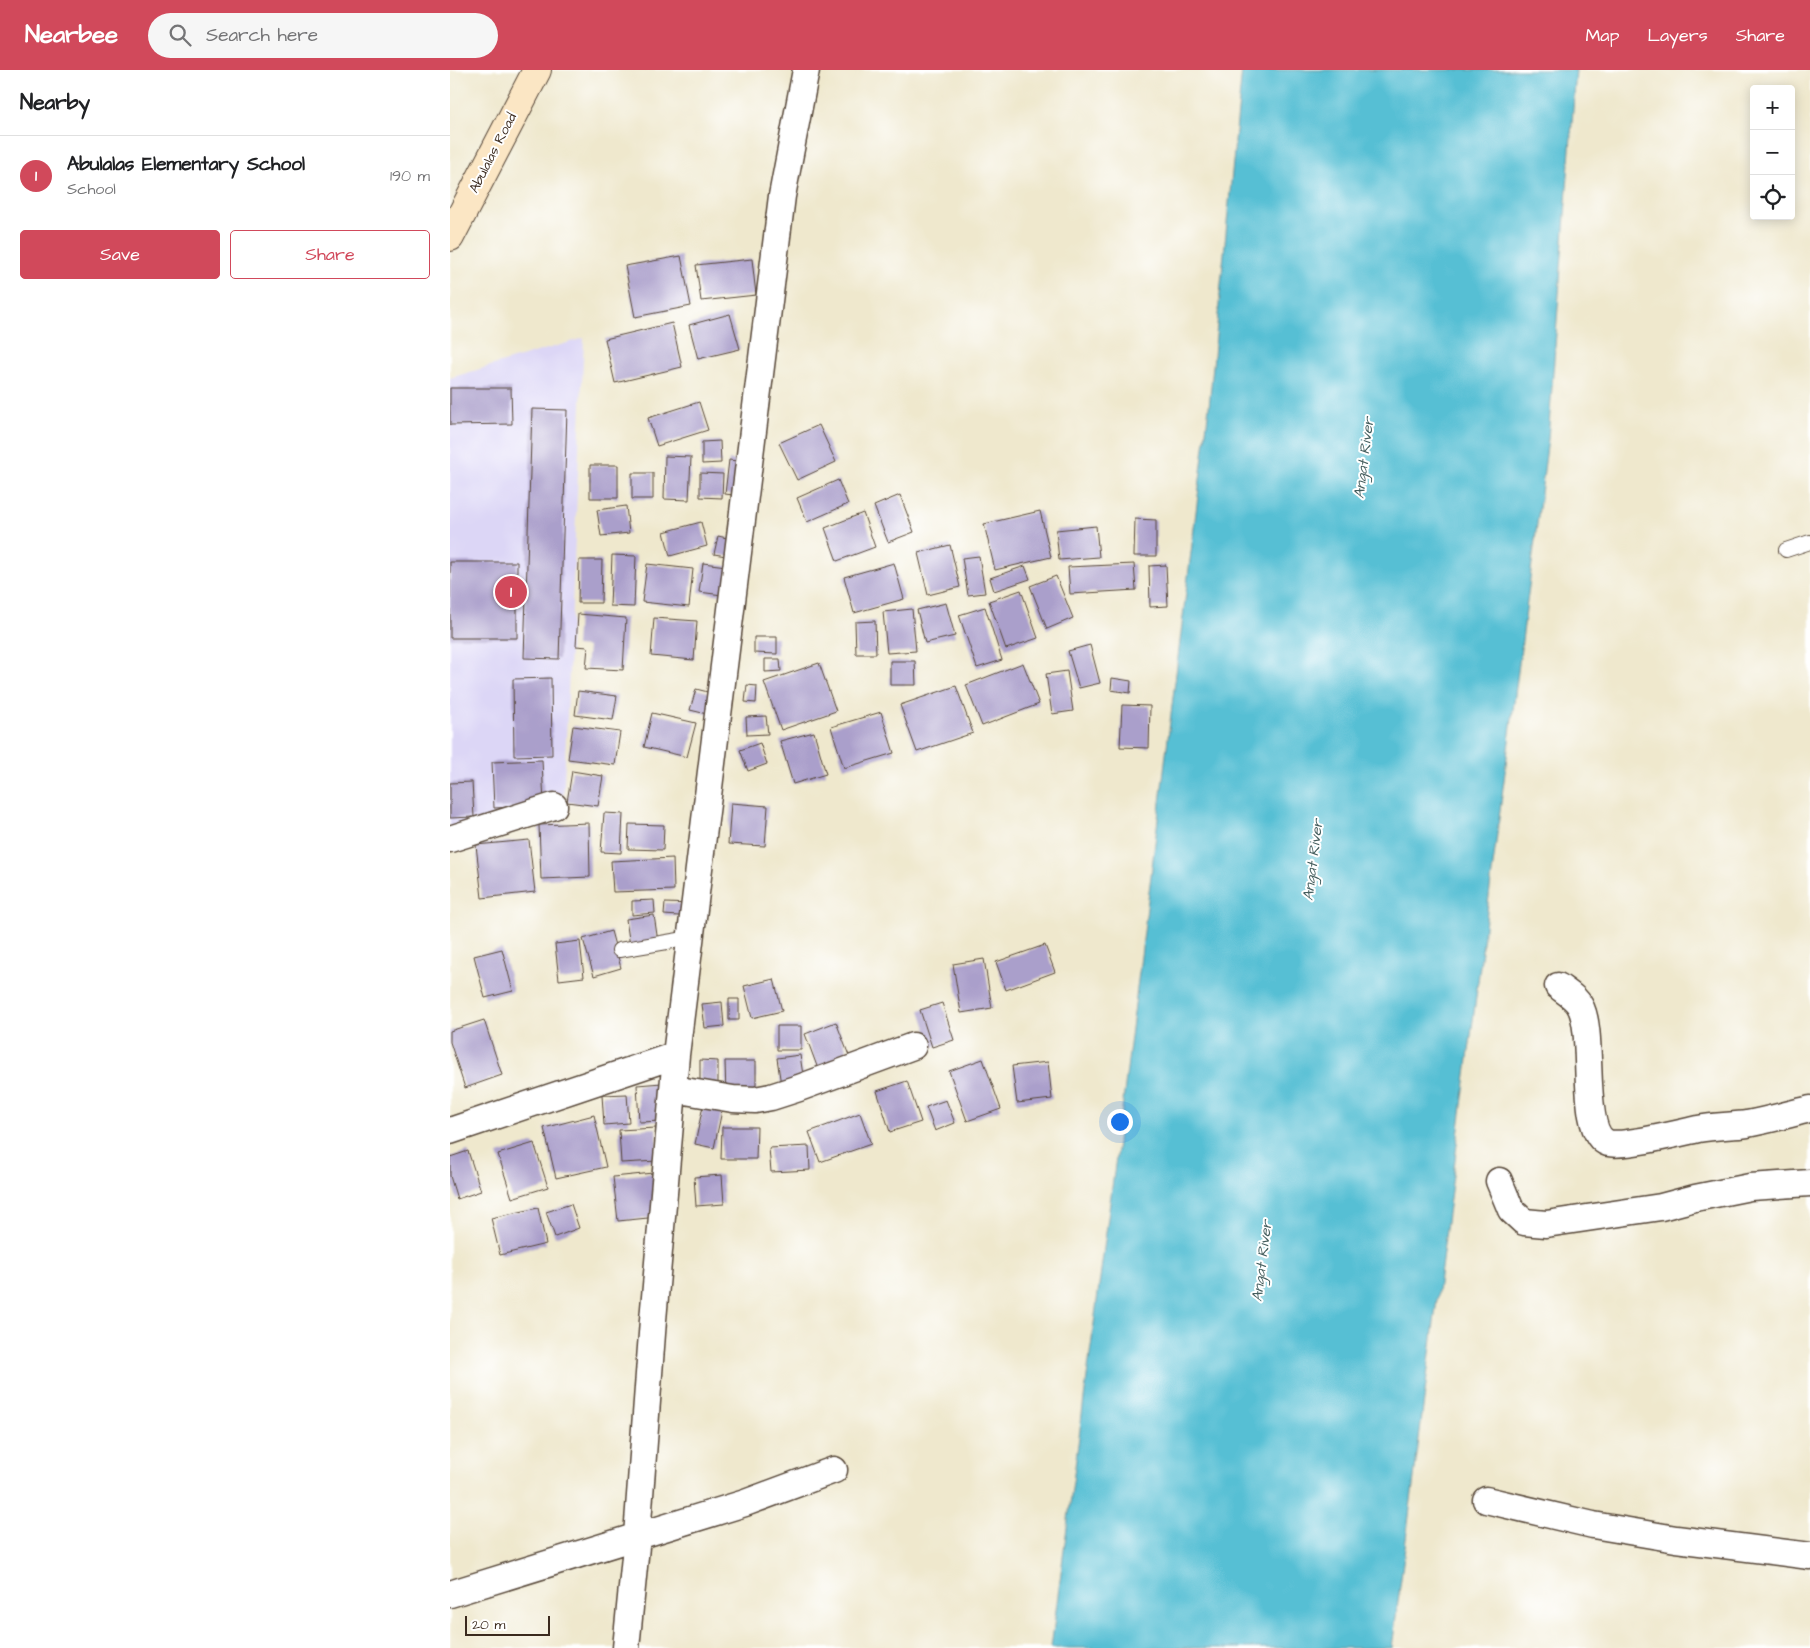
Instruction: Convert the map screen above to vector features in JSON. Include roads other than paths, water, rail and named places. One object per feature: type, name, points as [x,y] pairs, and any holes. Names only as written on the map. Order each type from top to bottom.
[{"type":"street","name":"Abulalas Road","points":[[450,237],[536,70]]},
{"type":"street","points":[[626,1648],[637,1536],[652,1320],[676,1055],[782,196],[806,70]]},
{"type":"street","points":[[450,839],[554,806]]},
{"type":"street","points":[[1558,986],[1581,1007],[1588,1058],[1592,1121],[1597,1135],[1608,1143],[1626,1143],[1700,1129],[1749,1123],[1810,1109]]},
{"type":"street","points":[[673,1089],[733,1099],[755,1100],[798,1088],[913,1046]]},
{"type":"street","points":[[450,1131],[676,1055]]},
{"type":"street","points":[[1499,1181],[1511,1210],[1524,1222],[1546,1224],[1661,1207],[1750,1187],[1810,1183]]},
{"type":"street","points":[[450,1594],[746,1502],[834,1470]]},
{"type":"street","points":[[1486,1500],[1593,1525],[1676,1539],[1810,1556]]},
{"type":"lane","points":[[1786,550],[1810,542]]},
{"type":"lane","points":[[619,950],[691,938]]},
{"type":"water","name":"Angat River","points":[[1242,70],[1576,70],[1548,439],[1392,1648],[1051,1648],[1117,1150],[1209,407]]},
{"type":"place","name":"Abulalas Elementary School","points":[[511,592]]}]
